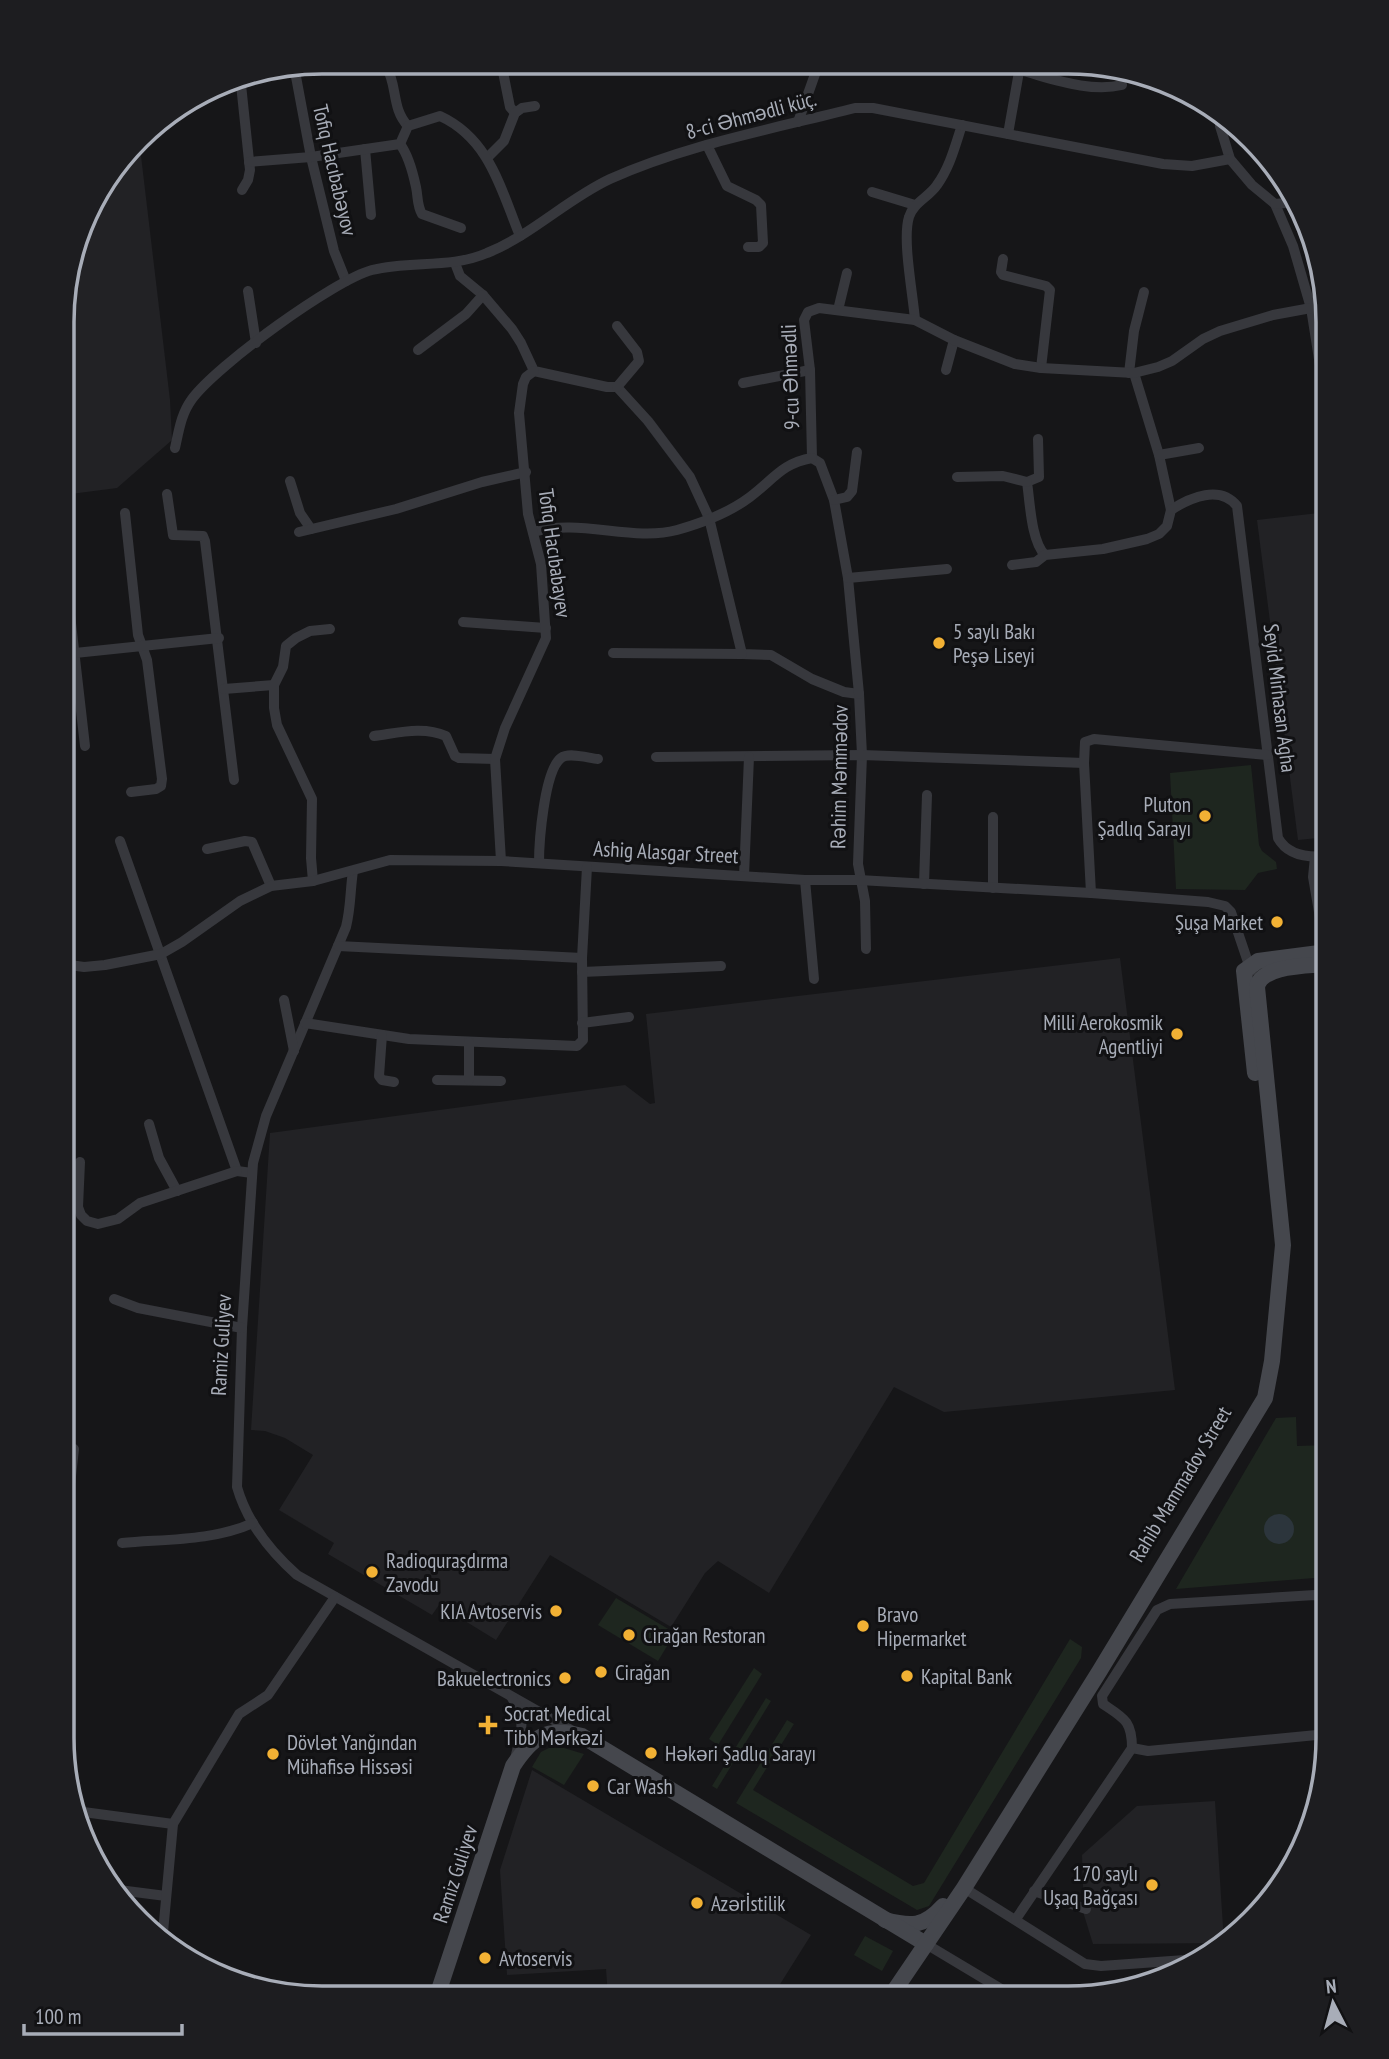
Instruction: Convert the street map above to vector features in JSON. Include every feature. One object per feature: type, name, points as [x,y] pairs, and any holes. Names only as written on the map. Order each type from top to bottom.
[{"type":"main road","points":[[1248,967],[1258,961],[1316,958]]},
{"type":"main road","points":[[1262,976],[1275,970],[1316,961]]},
{"type":"main road","name":"Rahib Mammadov Street","points":[[1248,967],[1244,971],[1244,986],[1279,1234]]},
{"type":"main road","name":"Rahib Mammadov Street","points":[[897,1986],[1106,1675],[1261,1397],[1279,1234],[1257,993],[1262,976]]},
{"type":"main road","name":"Rahib Mammadov Street","points":[[885,1920],[899,1924],[920,1924],[929,1920],[943,1906],[1261,1397]]},
{"type":"main road","points":[[513,1766],[524,1749],[538,1737],[558,1731],[582,1736],[926,1944]]},
{"type":"main road","name":"Ramiz Guliyev","points":[[440,1986],[513,1766]]},
{"type":"street","points":[[390,74],[398,113],[408,127]]},
{"type":"street","points":[[503,74],[510,107],[515,113]]},
{"type":"street","points":[[798,122],[815,74]]},
{"type":"street","points":[[1008,134],[1019,74]]},
{"type":"street","points":[[1046,74],[1091,86],[1109,88],[1122,85]]},
{"type":"street","name":"Tofiq Hacıbabəyov","points":[[296,75],[311,157],[334,251],[346,281]]},
{"type":"street","points":[[241,87],[249,162],[248,180],[242,190]]},
{"type":"street","points":[[488,157],[505,141],[515,113],[522,108],[535,106]]},
{"type":"street","name":"8-ci Əhmədli küç.","points":[[175,448],[182,415],[206,382],[284,321],[346,281],[375,270],[455,263],[492,251],[609,180],[734,136],[855,108],[873,108],[1163,164],[1192,166],[1230,159]]},
{"type":"street","points":[[400,144],[408,127],[440,116],[471,138],[488,157],[520,236]]},
{"type":"street","points":[[915,320],[906,232],[909,216],[915,205],[932,192],[948,167],[962,125]]},
{"type":"street","points":[[1222,128],[1225,148],[1230,159],[1252,185],[1275,204],[1293,246],[1311,308],[1316,340]]},
{"type":"street","points":[[249,162],[311,157],[400,144]]},
{"type":"street","points":[[400,144],[416,187],[419,210],[422,214],[461,228]]},
{"type":"street","points":[[707,145],[727,186],[761,205],[763,243],[759,247],[748,247]]},
{"type":"street","points":[[365,149],[371,215]]},
{"type":"street","points":[[872,192],[915,205]]},
{"type":"street","points":[[1275,204],[1285,203]]},
{"type":"street","points":[[1003,259],[1000,272],[1003,275],[1046,286],[1051,290],[1041,368]]},
{"type":"street","points":[[455,263],[460,276],[483,295],[522,343],[534,371],[617,387],[648,421],[690,477],[709,518],[742,654]]},
{"type":"street","points":[[838,310],[847,274]]},
{"type":"street","points":[[248,290],[256,343]]},
{"type":"street","points":[[1012,565],[1036,562],[1045,555],[1103,549],[1147,539],[1159,534],[1167,526],[1171,510],[1159,455],[1132,373],[1134,331],[1144,292]]},
{"type":"street","points":[[418,350],[466,314],[483,295]]},
{"type":"street","name":"9-cu Əhmədli","points":[[533,532],[558,527],[661,533],[678,530],[733,508],[752,496],[788,465],[812,458],[810,370],[803,320],[808,312],[818,308],[915,320],[998,359],[1041,368],[1132,373],[1172,361],[1203,339],[1220,331],[1311,308]]},
{"type":"street","points":[[617,326],[637,352],[639,361],[617,387]]},
{"type":"street","points":[[946,370],[954,340]]},
{"type":"street","points":[[743,383],[810,370]]},
{"type":"street","name":"Tofiq Hacıbabayev","points":[[501,861],[495,759],[505,728],[546,639],[541,564],[528,514],[519,400],[526,377],[534,371]]},
{"type":"street","points":[[957,477],[1003,476],[1027,482],[1039,477],[1038,439]]},
{"type":"street","points":[[1159,455],[1199,448]]},
{"type":"street","points":[[834,500],[846,497],[852,491],[857,452]]},
{"type":"street","points":[[812,458],[820,463],[834,500],[848,578],[859,694]]},
{"type":"street","points":[[299,532],[396,509],[482,482],[526,472]]},
{"type":"street","points":[[290,481],[300,513],[311,529]]},
{"type":"street","points":[[1027,482],[1036,538],[1045,555]]},
{"type":"street","points":[[167,494],[173,535],[198,535],[203,536],[205,541],[219,638],[234,779]]},
{"type":"street","name":"Seyid Mirhasan Agha","points":[[1171,510],[1198,497],[1219,495],[1231,498],[1237,506],[1278,838],[1288,850],[1315,858]]},
{"type":"street","points":[[125,513],[138,635],[147,660],[162,779],[156,789],[131,792]]},
{"type":"street","points":[[848,578],[947,569]]},
{"type":"street","points":[[463,622],[546,628]]},
{"type":"street","points":[[313,881],[312,799],[278,725],[274,708],[274,685],[283,667],[286,646],[310,631],[330,629]]},
{"type":"street","points":[[75,653],[219,638]]},
{"type":"street","points":[[74,647],[85,746]]},
{"type":"street","name":"Rəhim Məmmədov","points":[[613,653],[771,655],[813,679],[844,692],[859,694],[862,755],[858,845],[859,880],[865,901],[866,949]]},
{"type":"street","points":[[224,689],[274,685]]},
{"type":"street","points":[[374,736],[419,730],[432,731],[446,736],[454,756],[495,759]]},
{"type":"street","points":[[1091,893],[1084,763],[1086,742],[1094,739],[1267,755]]},
{"type":"street","points":[[539,863],[541,813],[555,765],[568,755],[598,759]]},
{"type":"street","points":[[656,757],[862,755],[1084,763]]},
{"type":"street","points":[[744,876],[749,757]]},
{"type":"street","points":[[924,884],[927,794]]},
{"type":"street","points":[[993,817],[993,888]]},
{"type":"street","points":[[120,841],[237,1171]]},
{"type":"street","points":[[207,849],[252,842],[271,886]]},
{"type":"street","points":[[1315,858],[1313,877],[1316,894]]},
{"type":"street","name":"Ashig Alasgar Street","points":[[74,965],[105,965],[161,954],[240,901],[271,886],[313,881],[390,860],[501,861],[805,880],[859,880],[1091,893],[1208,902],[1225,906],[1235,918],[1248,967]]},
{"type":"street","points":[[305,1023],[382,1035],[469,1042],[578,1045],[583,1040],[582,958],[587,867]]},
{"type":"street","name":"Ramiz Guliyev","points":[[353,871],[350,886],[352,904],[346,927],[266,1116],[252,1173],[236,1473],[242,1505],[265,1542],[297,1575],[582,1736]]},
{"type":"street","points":[[805,880],[814,979]]},
{"type":"street","points":[[338,946],[582,958]]},
{"type":"street","points":[[582,972],[721,966]]},
{"type":"street","points":[[1248,967],[1262,976]]},
{"type":"street","points":[[284,1000],[294,1051]]},
{"type":"street","points":[[582,1023],[629,1017]]},
{"type":"street","points":[[382,1035],[379,1076],[382,1080],[394,1082]]},
{"type":"street","points":[[468,1080],[469,1042]]},
{"type":"street","points":[[437,1080],[501,1081]]},
{"type":"street","points":[[149,1125],[159,1158],[177,1191]]},
{"type":"street","points":[[80,1162],[78,1207],[81,1215],[87,1221],[106,1223],[118,1219],[140,1203],[237,1171],[252,1173]]},
{"type":"street","points":[[114,1298],[138,1308],[242,1328]]},
{"type":"street","points":[[122,1543],[217,1535],[253,1523]]},
{"type":"street","points":[[1016,1919],[1132,1748],[1127,1719],[1101,1701],[1106,1675],[1157,1610],[1163,1606],[1316,1596]]},
{"type":"street","points":[[163,1928],[173,1824],[239,1714],[268,1695],[335,1597]]},
{"type":"street","points":[[511,1695],[521,1711],[523,1721],[513,1766]]},
{"type":"street","points":[[1132,1748],[1148,1751],[1316,1735]]},
{"type":"street","points":[[86,1812],[173,1824]]},
{"type":"street","points":[[964,1888],[1092,1966],[1176,1961]]},
{"type":"street","points":[[127,1891],[166,1896]]},
{"type":"street","points":[[1034,1891],[1086,1909]]},
{"type":"street","points":[[926,1944],[996,1986]]},
{"type":"shaded area","points":[[141,152],[170,400],[172,440],[117,488],[74,494],[74,306],[78,273],[92,227],[115,184]]},
{"type":"shaded area","points":[[1316,513],[1316,838],[1298,840],[1257,520]]},
{"type":"shaded area","points":[[1251,765],[1259,845],[1262,851],[1276,862],[1277,869],[1258,873],[1245,890],[1176,889],[1170,773]]},
{"type":"shaded area","points":[[1120,958],[1175,1390],[944,1412],[894,1387],[769,1593],[718,1561],[705,1573],[671,1627],[550,1555],[496,1640],[439,1605],[432,1615],[328,1554],[334,1543],[279,1510],[313,1455],[285,1438],[265,1431],[251,1430],[270,1133],[625,1085],[650,1104],[655,1103],[646,1014]]},
{"type":"shaded area","points":[[1296,1417],[1297,1446],[1316,1445],[1316,1578],[1176,1589],[1276,1418]]},
{"type":"shaded area","points":[[1279,1514],[1290,1518],[1294,1529],[1290,1540],[1279,1544],[1268,1540],[1264,1529],[1268,1518]]},
{"type":"shaded area","points":[[616,1598],[675,1633],[658,1661],[598,1625]]},
{"type":"shaded area","points":[[1070,1639],[1082,1647],[1081,1658],[929,1906],[917,1910],[736,1803],[787,1720],[794,1724],[753,1790],[913,1886],[924,1883]]},
{"type":"shaded area","points":[[754,1668],[762,1674],[718,1745],[709,1739]]},
{"type":"shaded area","points":[[766,1698],[771,1701],[717,1789],[712,1786]]},
{"type":"shaded area","points":[[549,1748],[564,1748],[584,1754],[564,1785],[532,1767],[541,1752]]},
{"type":"shaded area","name":"Azərİstilik","points":[[532,1770],[811,1935],[779,1986],[607,1986],[606,1969],[507,1975],[500,1870]]},
{"type":"shaded area","name":"170 saylı Uşaq Bağçası","points":[[1215,1801],[1223,1930],[1206,1943],[1093,1944],[1084,1915],[1082,1855],[1137,1806]]},
{"type":"shaded area","points":[[865,1936],[893,1951],[882,1971],[854,1955]]},
{"type":"place","name":"5 saylı Bakı Peşə Liseyi","points":[[939,643]]},
{"type":"place","name":"Pluton Şadlıq Sarayı","points":[[1205,816]]},
{"type":"place","name":"Şuşa Market","points":[[1277,922]]},
{"type":"place","name":"Milli Aerokosmik Agentliyi","points":[[1177,1034]]},
{"type":"place","name":"Radioquraşdırma Zavodu","points":[[372,1572]]},
{"type":"place","name":"KIA Avtoservis","points":[[556,1611]]},
{"type":"place","name":"Bravo Hipermarket","points":[[863,1626]]},
{"type":"place","name":"Cirağan Restoran","points":[[629,1635]]},
{"type":"place","name":"Cirağan","points":[[601,1672]]},
{"type":"place","name":"Kapital Bank","points":[[907,1676]]},
{"type":"place","name":"Bakuelectronics","points":[[565,1678]]},
{"type":"place","name":"Socrat Medical Tibb Mərkəzi","points":[[488,1725]]},
{"type":"place","name":"Həkəri Şadlıq Sarayı","points":[[651,1753]]},
{"type":"place","name":"Dövlət Yanğından Mühafisə Hissəsi","points":[[273,1754]]},
{"type":"place","name":"Car Wash","points":[[593,1786]]},
{"type":"place","name":"170 saylı Uşaq Bağçası","points":[[1152,1885]]},
{"type":"place","name":"Azərİstilik","points":[[697,1903]]},
{"type":"place","name":"Avtoservis","points":[[485,1958]]}]
